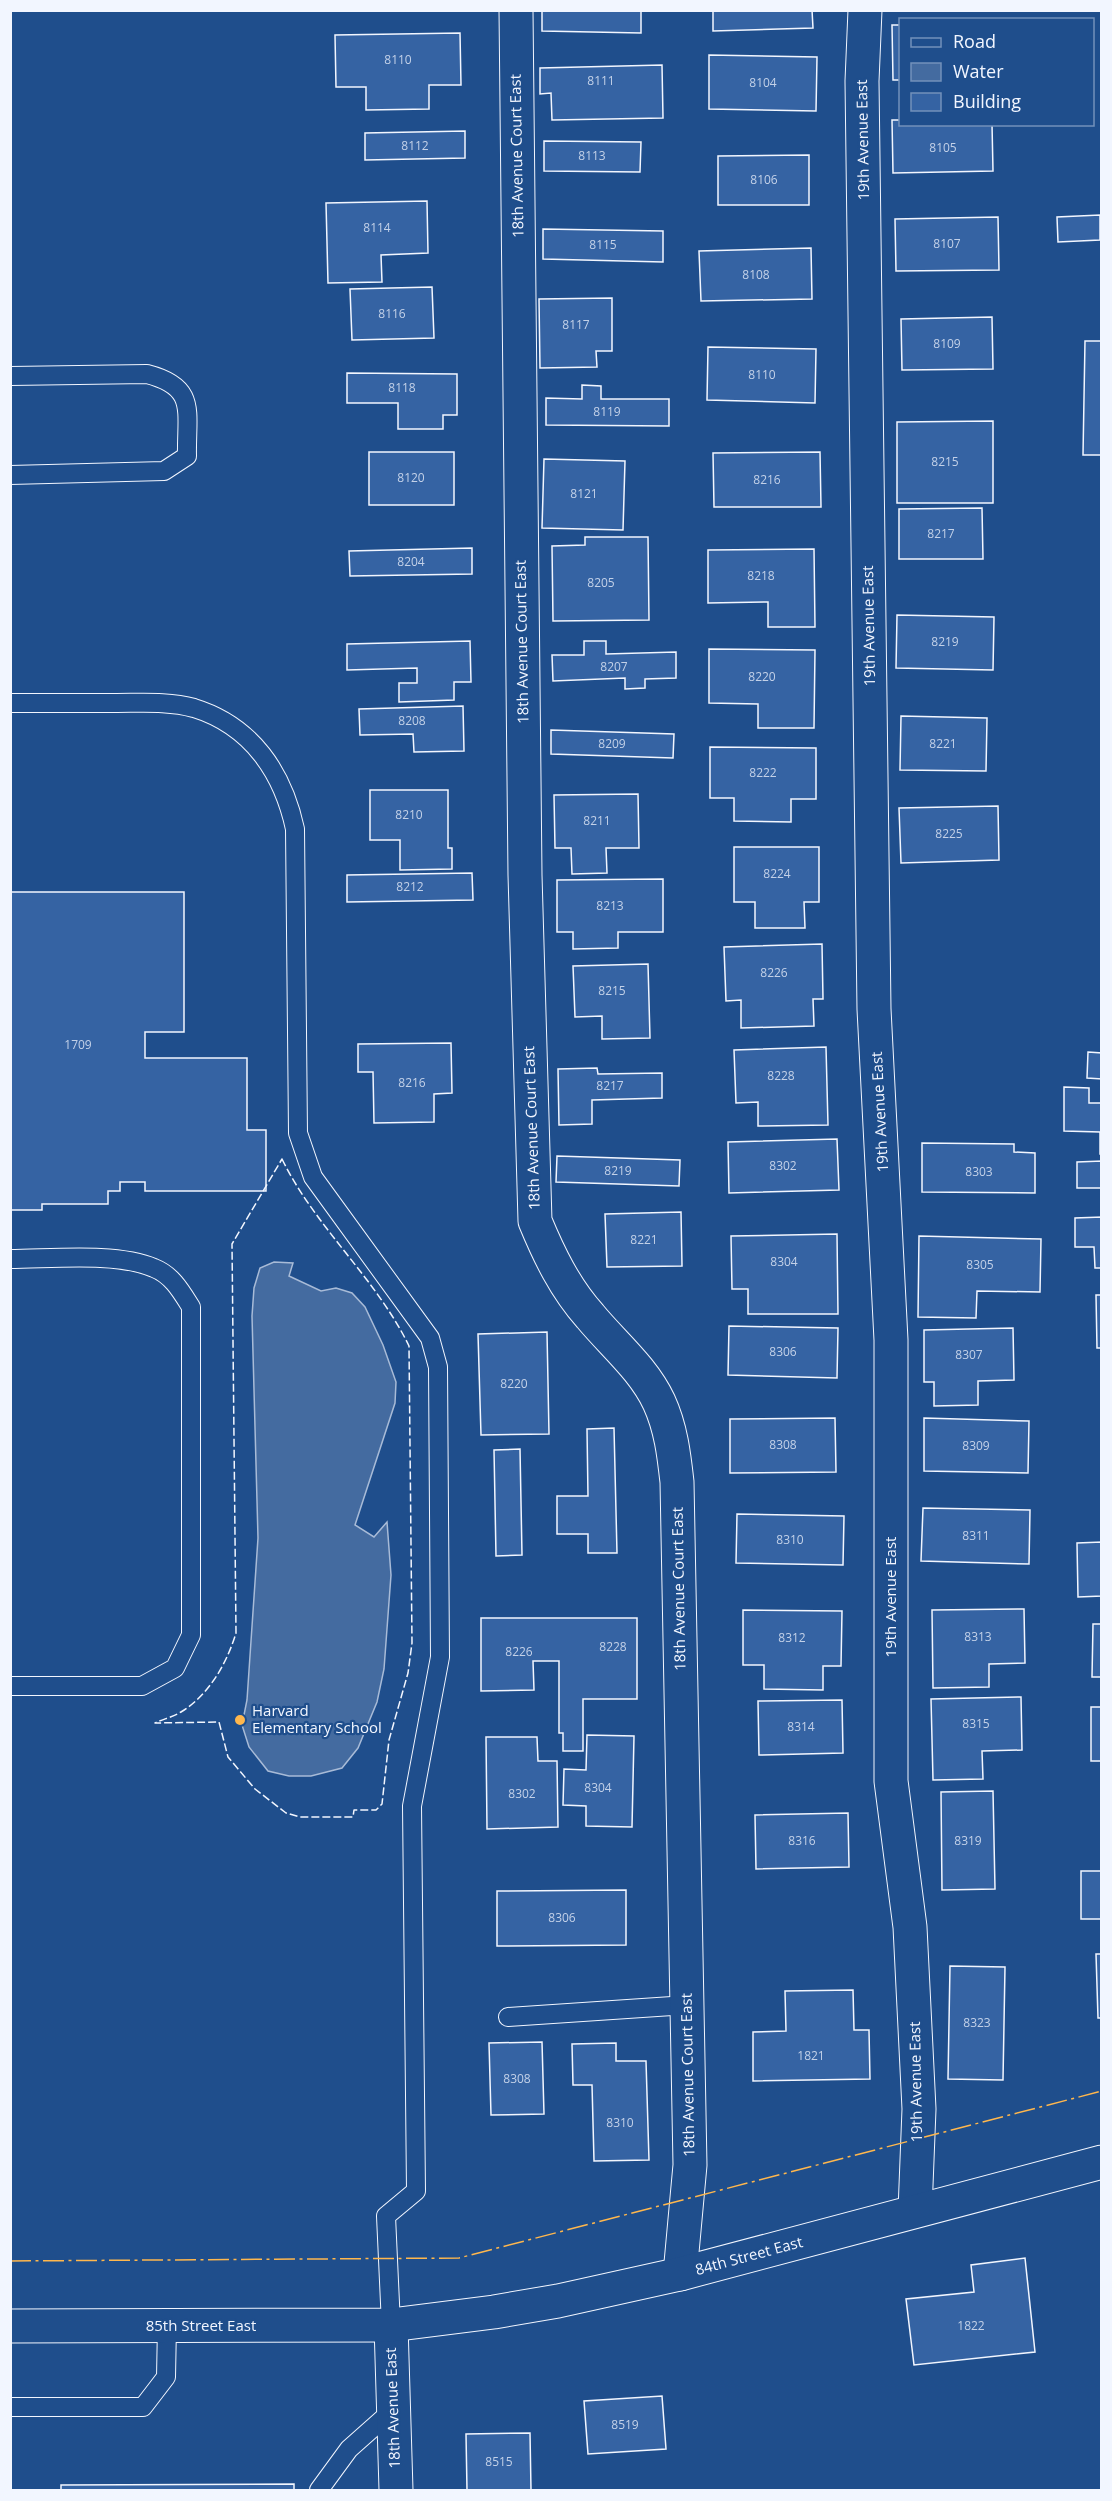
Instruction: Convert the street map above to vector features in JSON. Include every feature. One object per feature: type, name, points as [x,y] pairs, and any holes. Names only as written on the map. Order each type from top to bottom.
[{"type":"street","name":"18th Avenue Court East","points":[[516,10],[525,875],[535,1221],[549,1254],[570,1291],[645,1379],[658,1402],[671,1436],[677,1482],[690,2165],[680,2274]]},
{"type":"street","name":"19th Avenue East","points":[[865,10],[862,81],[874,997],[891,1340],[891,1781],[910,1927],[919,2109],[915,2211]]},
{"type":"street","name":"84th Street East","points":[[391,2325],[558,2301],[680,2274],[1101,2162]]},
{"type":"street","name":"85th Street East","points":[[10,2326],[391,2325]]},
{"type":"street","name":"18th Avenue East","points":[[391,2325],[396,2490]]},
{"type":"lane","points":[[10,376],[147,374],[162,378],[179,388],[186,397],[187,456],[164,471],[10,475]]},
{"type":"lane","points":[[10,703],[166,703],[195,708],[222,720],[246,737],[267,758],[290,804],[295,829],[298,1133],[313,1177],[430,1338],[438,1367],[440,1657],[412,1806],[416,2192],[386,2216],[391,2325]]},
{"type":"lane","points":[[10,1259],[119,1260],[154,1268],[177,1284],[191,1307],[191,1635],[175,1668],[142,1686],[10,1686]]},
{"type":"lane","points":[[508,2017],[687,2005]]},
{"type":"lane","points":[[10,2407],[143,2407],[166,2377],[167,2325]]},
{"type":"lane","points":[[319,2490],[349,2449],[394,2409]]},
{"type":"water","points":[[274,1262],[293,1263],[289,1276],[321,1291],[336,1288],[352,1293],[365,1307],[383,1345],[396,1382],[395,1403],[355,1525],[374,1537],[387,1522],[391,1575],[384,1669],[377,1702],[358,1748],[342,1768],[311,1776],[289,1776],[268,1771],[249,1747],[242,1725],[247,1700],[258,1538],[252,1316],[254,1288],[260,1268]]},
{"type":"building","points":[[542,10],[661,10],[641,11],[641,33],[542,31]]},
{"type":"building","points":[[713,10],[812,10],[813,28],[713,31]]},
{"type":"building","points":[[892,25],[899,25],[899,80],[893,80]]},
{"type":"building","points":[[460,33],[461,85],[429,85],[429,109],[366,110],[366,87],[336,87],[335,35]]},
{"type":"building","points":[[709,55],[817,57],[816,111],[709,109]]},
{"type":"building","points":[[662,65],[663,118],[552,120],[551,93],[540,94],[540,68]]},
{"type":"building","points":[[892,120],[899,120],[899,126],[992,126],[993,171],[893,173]]},
{"type":"building","points":[[465,131],[465,158],[365,160],[365,133]]},
{"type":"building","points":[[544,141],[641,142],[640,172],[544,171]]},
{"type":"building","points":[[809,155],[809,205],[718,205],[718,156]]},
{"type":"building","points":[[427,201],[428,253],[381,255],[382,282],[328,283],[326,203]]},
{"type":"building","points":[[1100,215],[1100,240],[1058,242],[1057,217]]},
{"type":"building","points":[[998,217],[999,270],[896,271],[895,219]]},
{"type":"building","points":[[543,229],[663,231],[663,262],[543,259]]},
{"type":"building","points":[[811,248],[812,299],[701,301],[699,251]]},
{"type":"building","points":[[432,287],[434,338],[352,340],[350,289]]},
{"type":"building","points":[[612,298],[612,351],[596,351],[597,367],[540,368],[539,299]]},
{"type":"building","points":[[992,317],[993,369],[902,370],[901,319]]},
{"type":"building","points":[[1085,341],[1102,341],[1102,455],[1083,455]]},
{"type":"building","points":[[708,347],[816,349],[815,403],[707,400]]},
{"type":"building","points":[[347,373],[457,374],[457,415],[443,415],[443,429],[398,429],[398,403],[347,403]]},
{"type":"building","points":[[582,385],[601,386],[601,399],[669,399],[669,426],[546,425],[546,398],[582,399]]},
{"type":"building","points":[[993,421],[993,503],[897,503],[897,422]]},
{"type":"building","points":[[369,452],[454,452],[454,505],[369,505]]},
{"type":"building","points":[[820,452],[821,507],[714,507],[713,453]]},
{"type":"building","points":[[544,459],[625,461],[623,530],[542,528]]},
{"type":"building","points":[[982,508],[983,559],[899,559],[899,509]]},
{"type":"building","points":[[585,537],[648,537],[649,620],[553,621],[552,546],[585,545]]},
{"type":"building","points":[[472,548],[472,574],[350,576],[349,551]]},
{"type":"building","points":[[814,549],[815,627],[768,627],[768,602],[708,603],[708,550]]},
{"type":"building","points":[[897,615],[994,617],[993,670],[896,668]]},
{"type":"building","points":[[470,641],[471,682],[454,682],[454,700],[399,702],[399,683],[417,683],[417,668],[347,670],[347,644]]},
{"type":"building","points":[[584,641],[606,641],[606,654],[676,652],[676,678],[645,679],[645,688],[625,689],[625,678],[553,681],[552,655],[584,655]]},
{"type":"building","points":[[709,649],[815,650],[814,728],[758,728],[758,704],[709,703]]},
{"type":"building","points":[[463,706],[464,751],[414,752],[413,734],[360,735],[359,709]]},
{"type":"building","points":[[901,716],[987,718],[986,771],[900,770]]},
{"type":"building","points":[[551,730],[674,734],[673,758],[551,754]]},
{"type":"building","points":[[710,747],[816,748],[816,799],[791,799],[791,822],[734,821],[734,798],[710,798]]},
{"type":"building","points":[[370,790],[448,790],[448,848],[452,848],[452,869],[400,870],[400,840],[370,840]]},
{"type":"building","points":[[638,794],[639,848],[606,848],[607,873],[572,874],[571,848],[555,848],[554,795]]},
{"type":"building","points":[[998,806],[999,860],[901,863],[899,808]]},
{"type":"building","points":[[734,847],[819,847],[819,902],[804,902],[805,928],[755,928],[755,902],[734,902]]},
{"type":"building","points":[[472,873],[473,900],[347,902],[347,875]]},
{"type":"building","points":[[663,879],[663,932],[618,932],[618,948],[573,949],[573,932],[557,932],[557,880]]},
{"type":"building","points":[[10,892],[184,892],[184,1032],[145,1032],[145,1058],[247,1058],[247,1130],[266,1130],[266,1191],[145,1191],[145,1182],[120,1182],[120,1191],[108,1191],[108,1204],[42,1204],[42,1210],[10,1210]]},
{"type":"building","points":[[822,944],[823,999],[813,999],[814,1026],[741,1028],[741,1000],[726,1001],[724,947]]},
{"type":"building","points":[[648,964],[650,1038],[602,1039],[602,1016],[575,1017],[573,966]]},
{"type":"building","points":[[451,1043],[452,1093],[434,1094],[434,1122],[374,1123],[373,1072],[358,1072],[358,1044]]},
{"type":"building","points":[[826,1047],[828,1125],[758,1126],[758,1102],[736,1103],[734,1050]]},
{"type":"building","points":[[1088,1052],[1102,1053],[1102,1079],[1087,1078]]},
{"type":"building","points":[[597,1068],[598,1074],[662,1073],[662,1098],[592,1100],[592,1124],[559,1125],[558,1069]]},
{"type":"building","points":[[1064,1087],[1089,1088],[1089,1103],[1102,1103],[1102,1154],[1100,1154],[1100,1132],[1064,1131]]},
{"type":"building","points":[[837,1139],[839,1190],[729,1193],[728,1142]]},
{"type":"building","points":[[922,1143],[1014,1144],[1014,1152],[1035,1153],[1035,1193],[922,1192]]},
{"type":"building","points":[[557,1156],[680,1160],[679,1186],[556,1182]]},
{"type":"building","points":[[1102,1161],[1102,1188],[1077,1188],[1077,1162]]},
{"type":"building","points":[[681,1212],[682,1266],[607,1267],[605,1214]]},
{"type":"building","points":[[1102,1217],[1102,1268],[1095,1268],[1094,1247],[1075,1247],[1075,1218]]},
{"type":"building","points":[[837,1234],[838,1314],[748,1314],[748,1289],[732,1289],[731,1236]]},
{"type":"building","points":[[919,1236],[1041,1239],[1040,1292],[977,1291],[976,1318],[918,1317]]},
{"type":"building","points":[[1096,1295],[1102,1295],[1102,1348],[1097,1348]]},
{"type":"building","points":[[729,1326],[838,1328],[837,1378],[728,1375]]},
{"type":"building","points":[[1013,1328],[1014,1380],[978,1381],[978,1405],[934,1406],[934,1382],[924,1382],[924,1330]]},
{"type":"building","points":[[547,1332],[549,1434],[481,1435],[478,1334]]},
{"type":"building","points":[[835,1418],[836,1472],[730,1473],[730,1419]]},
{"type":"building","points":[[924,1418],[1029,1421],[1028,1473],[924,1471]]},
{"type":"building","points":[[614,1428],[617,1553],[588,1553],[588,1534],[557,1534],[557,1496],[588,1496],[587,1429]]},
{"type":"building","points":[[520,1449],[522,1555],[496,1556],[494,1450]]},
{"type":"building","points":[[923,1508],[1030,1510],[1029,1564],[921,1561]]},
{"type":"building","points":[[737,1514],[844,1516],[843,1565],[736,1563]]},
{"type":"building","points":[[1102,1542],[1102,1596],[1078,1597],[1077,1543]]},
{"type":"building","points":[[1024,1609],[1025,1663],[989,1664],[989,1687],[933,1688],[932,1610]]},
{"type":"building","points":[[743,1610],[842,1611],[841,1666],[823,1666],[823,1690],[764,1689],[764,1665],[743,1665]]},
{"type":"building","points":[[481,1618],[637,1618],[637,1699],[583,1699],[583,1751],[563,1751],[563,1733],[559,1733],[559,1661],[533,1661],[534,1690],[481,1691]]},
{"type":"building","points":[[1093,1624],[1102,1624],[1102,1677],[1092,1677]]},
{"type":"building","points":[[1021,1697],[1022,1750],[982,1751],[983,1779],[933,1780],[931,1699]]},
{"type":"building","points":[[842,1700],[843,1753],[759,1755],[758,1701]]},
{"type":"building","points":[[1091,1707],[1102,1707],[1102,1761],[1091,1761]]},
{"type":"building","points":[[587,1735],[634,1736],[632,1827],[586,1826],[586,1806],[563,1805],[564,1769],[586,1770]]},
{"type":"building","points":[[486,1737],[537,1737],[538,1761],[557,1761],[558,1827],[487,1829]]},
{"type":"building","points":[[993,1791],[995,1889],[942,1890],[941,1792]]},
{"type":"building","points":[[848,1813],[849,1867],[756,1869],[755,1815]]},
{"type":"building","points":[[1081,1871],[1102,1871],[1102,1919],[1081,1919]]},
{"type":"building","points":[[626,1890],[626,1945],[497,1946],[497,1891]]},
{"type":"building","points":[[1096,1954],[1102,1954],[1102,2018],[1098,2018]]},
{"type":"building","points":[[950,1966],[1005,1967],[1003,2080],[948,2079]]},
{"type":"building","points":[[853,1990],[854,2030],[869,2030],[870,2079],[753,2081],[753,2032],[786,2031],[785,1991]]},
{"type":"building","points":[[542,2042],[544,2114],[491,2115],[489,2043]]},
{"type":"building","points":[[616,2043],[616,2061],[646,2061],[649,2160],[594,2161],[592,2085],[573,2085],[572,2044]]},
{"type":"building","points":[[1025,2258],[1035,2352],[914,2365],[906,2299],[974,2292],[971,2265]]},
{"type":"building","points":[[662,2396],[666,2449],[588,2454],[584,2401]]},
{"type":"building","points":[[530,2433],[531,2490],[467,2490],[466,2434]]},
{"type":"building","points":[[294,2484],[294,2490],[61,2490],[61,2485]]},
{"type":"fence","points":[[282,1159],[311,1207],[380,1298],[409,1346],[412,1643],[408,1673],[389,1740],[382,1804],[376,1810],[354,1810],[353,1817],[300,1817],[286,1813],[255,1789],[228,1757],[219,1722],[155,1723],[181,1712],[200,1697],[222,1667],[236,1633],[232,1244],[282,1159]]},
{"type":"power","points":[[10,2261],[459,2258],[1102,2091]]},
{"type":"place","name":"Harvard Elementary School","points":[[240,1720]]}]
